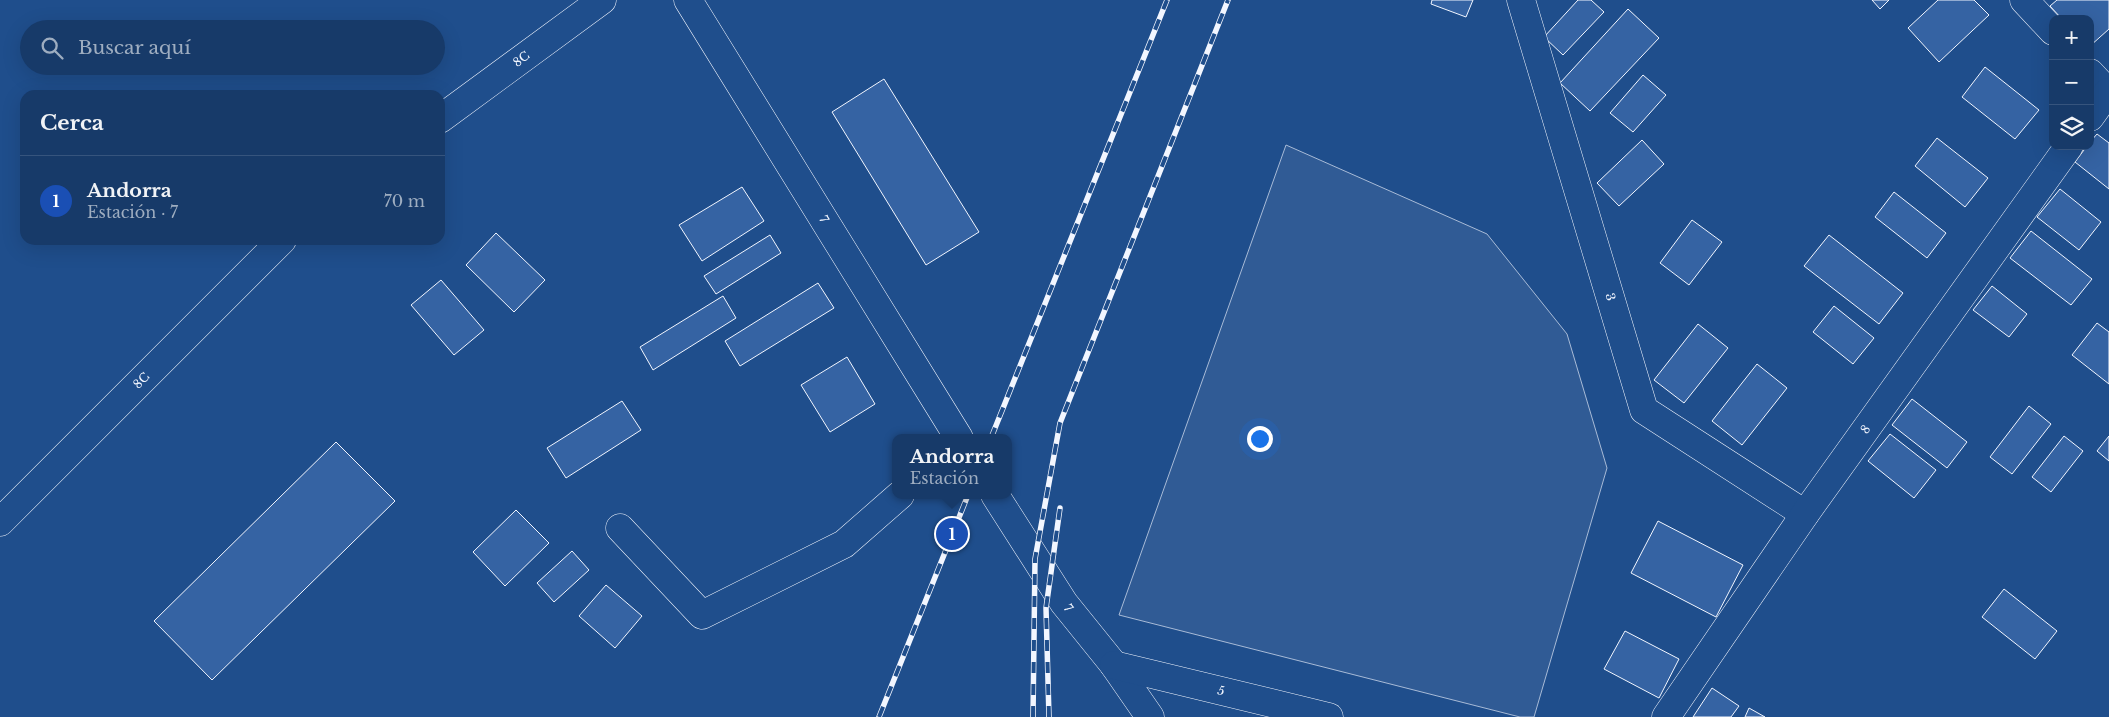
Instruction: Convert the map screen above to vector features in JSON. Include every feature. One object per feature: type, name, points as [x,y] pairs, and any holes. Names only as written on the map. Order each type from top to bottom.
[{"type":"street","name":"8C","points":[[445,115],[602,0]]},
{"type":"street","name":"7","points":[[688,0],[957,434]]},
{"type":"street","name":"3","points":[[1521,0],[1644,410],[1805,514]]},
{"type":"street","points":[[2024,0],[2049,28]]},
{"type":"street","points":[[2094,107],[2102,86]]},
{"type":"street","name":"8","points":[[1666,717],[1805,514],[2066,150]]},
{"type":"street","name":"8C","points":[[0,522],[277,245]]},
{"type":"street","points":[[620,528],[702,615],[844,544],[895,499]]},
{"type":"street","name":"7","points":[[997,499],[1064,604],[1114,665],[1150,717]]},
{"type":"street","name":"5","points":[[1114,665],[1329,717]]},
{"type":"shaded area","points":[[1286,145],[1487,234],[1567,334],[1607,468],[1534,717],[1520,717],[1119,615]]},
{"type":"building","points":[[1432,0],[1473,0],[1466,17],[1431,4]]},
{"type":"building","points":[[1578,0],[1591,0],[1604,12],[1563,55],[1544,37]]},
{"type":"building","points":[[1872,0],[1889,0],[1880,9]]},
{"type":"building","points":[[1938,0],[1974,0],[1989,15],[1939,62],[1908,28]]},
{"type":"building","points":[[2057,0],[2109,0],[2109,29],[2094,42],[2094,15],[2058,15],[2050,6]]},
{"type":"building","points":[[1628,9],[1659,38],[1590,111],[1560,83]]},
{"type":"building","points":[[1985,67],[2039,110],[2015,139],[1962,97]]},
{"type":"building","points":[[1643,75],[1666,95],[1633,132],[1610,113]]},
{"type":"building","points":[[884,79],[979,232],[926,265],[832,112]]},
{"type":"building","points":[[2097,134],[2109,143],[2109,189],[2075,162],[2084,150],[2094,150],[2094,137]]},
{"type":"building","points":[[1937,138],[1988,178],[1965,207],[1915,166]]},
{"type":"building","points":[[1642,140],[1664,164],[1619,206],[1597,183]]},
{"type":"building","points":[[742,187],[764,221],[702,261],[679,225]]},
{"type":"building","points":[[2060,189],[2101,222],[2079,250],[2037,217]]},
{"type":"building","points":[[1894,192],[1946,233],[1927,258],[1875,217]]},
{"type":"building","points":[[1692,220],[1722,242],[1689,285],[1660,263]]},
{"type":"building","points":[[2031,231],[2092,279],[2071,305],[2010,258]]},
{"type":"building","points":[[496,233],[545,280],[514,312],[466,265]]},
{"type":"building","points":[[770,235],[781,253],[716,294],[704,276]]},
{"type":"building","points":[[1829,235],[1903,293],[1879,324],[1804,266]]},
{"type":"building","points":[[441,280],[484,330],[454,355],[411,305]]},
{"type":"building","points":[[818,283],[834,308],[740,366],[725,341]]},
{"type":"building","points":[[1992,286],[2027,314],[2009,337],[1973,310]]},
{"type":"building","points":[[723,296],[736,318],[653,370],[640,347]]},
{"type":"building","points":[[1834,306],[1874,338],[1853,364],[1813,332]]},
{"type":"building","points":[[2097,323],[2109,332],[2109,384],[2072,355]]},
{"type":"building","points":[[1698,324],[1728,348],[1684,403],[1654,380]]},
{"type":"building","points":[[847,357],[875,404],[830,432],[801,385]]},
{"type":"building","points":[[1757,364],[1787,388],[1742,445],[1712,421]]},
{"type":"building","points":[[1912,399],[1967,442],[1947,468],[1892,425]]},
{"type":"building","points":[[622,401],[641,430],[566,478],[547,448]]},
{"type":"building","points":[[2029,406],[2051,424],[2012,474],[1990,457]]},
{"type":"building","points":[[1890,434],[1936,470],[1914,498],[1868,461]]},
{"type":"building","points":[[2064,436],[2083,451],[2051,492],[2032,477]]},
{"type":"building","points":[[2109,436],[2109,461],[2097,451]]},
{"type":"building","points":[[336,442],[395,501],[212,680],[154,621]]},
{"type":"building","points":[[516,510],[549,543],[505,586],[473,552]]},
{"type":"building","points":[[1658,521],[1743,565],[1716,617],[1631,573]]},
{"type":"building","points":[[572,551],[589,570],[554,602],[537,583]]},
{"type":"building","points":[[606,585],[642,616],[615,648],[579,616]]},
{"type":"building","points":[[2004,589],[2057,631],[2035,659],[1982,617]]},
{"type":"building","points":[[1625,631],[1679,659],[1659,698],[1604,669]]},
{"type":"building","points":[[1712,688],[1739,706],[1731,717],[1693,717]]},
{"type":"building","points":[[1749,708],[1765,717],[1745,717]]},
{"type":"railway","points":[[993,434],[1167,0]]},
{"type":"railway","points":[[1033,717],[1035,559],[1060,423],[1228,0]]},
{"type":"railway","points":[[879,717],[966,499]]},
{"type":"railway","points":[[1049,717],[1046,608],[1060,508]]},
{"type":"place","name":"Andorra","points":[[952,534]]}]
